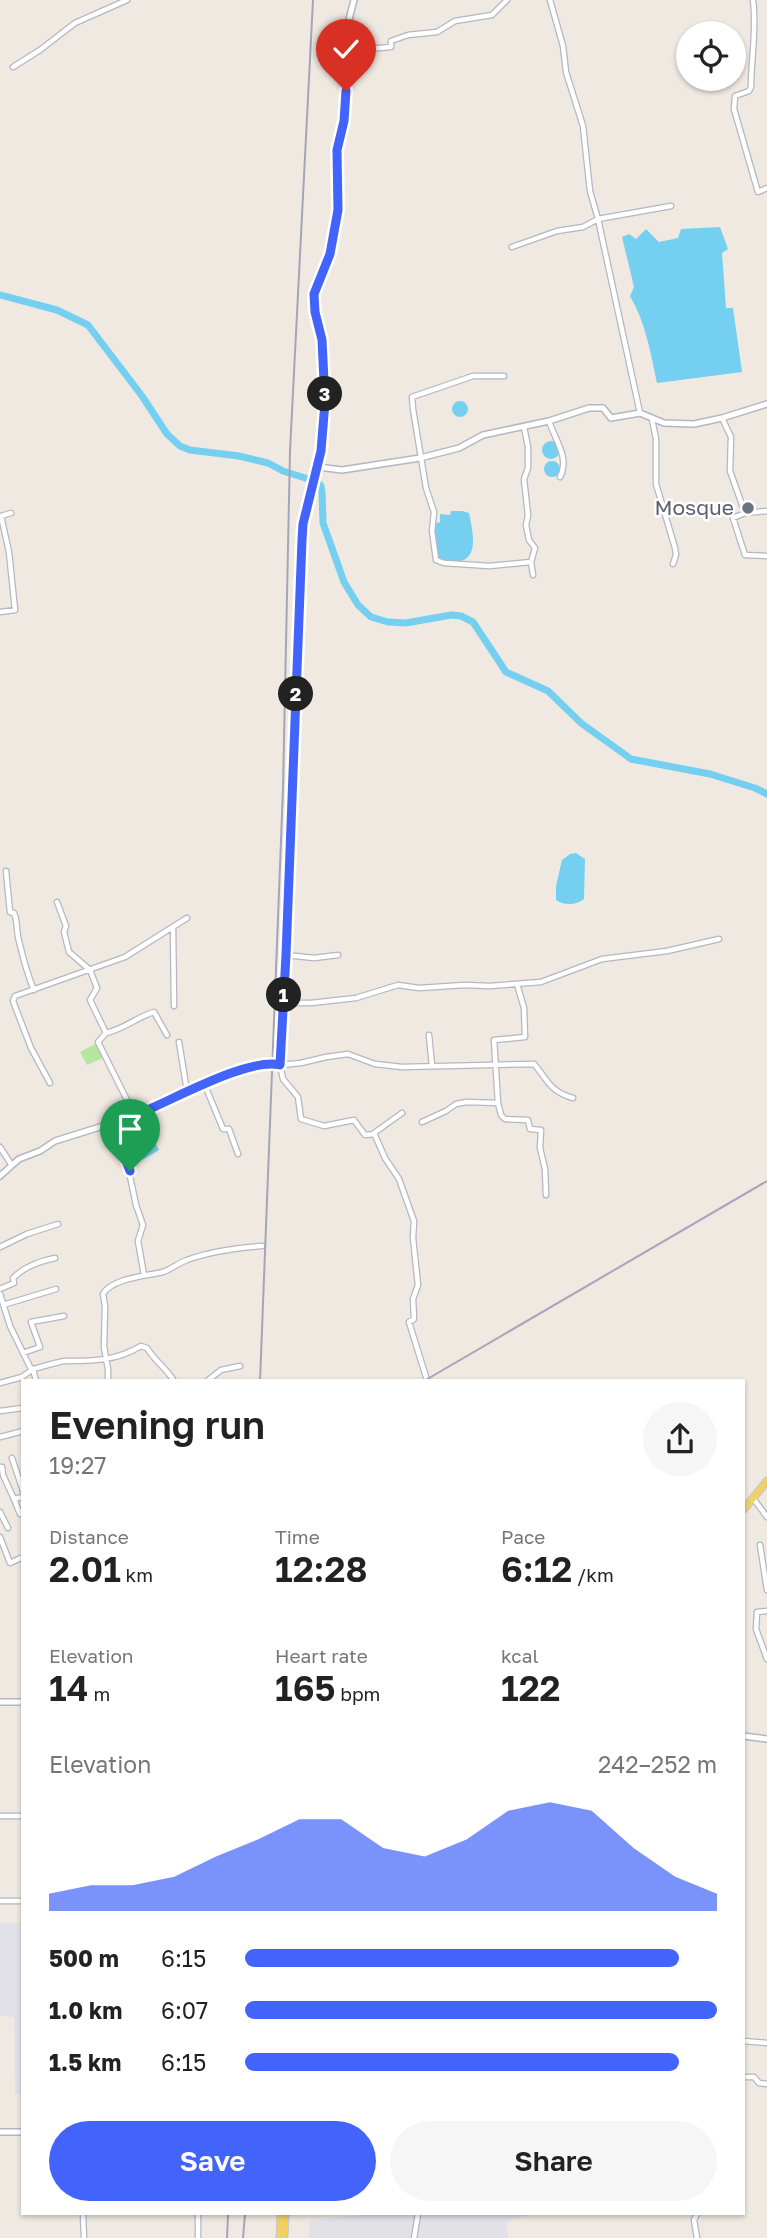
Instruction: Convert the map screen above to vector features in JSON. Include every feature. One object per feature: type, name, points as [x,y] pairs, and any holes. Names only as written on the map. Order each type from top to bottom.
[{"type":"main road","points":[[745,1508],[767,1481]]},
{"type":"main road","points":[[284,2238],[285,2215]]},
{"type":"street","points":[[13,67],[75,23],[127,0]]},
{"type":"street","points":[[354,0],[346,29],[344,51],[346,98],[337,150],[338,210],[330,254],[314,294],[322,340],[325,402],[318,468],[303,524],[280,1065],[283,1079],[296,1092],[301,1119],[324,1126],[354,1120],[365,1135],[374,1134],[402,1113]]},
{"type":"street","points":[[344,51],[391,47],[391,41],[408,35],[437,32],[455,21],[492,15],[507,0]]},
{"type":"street","points":[[550,0],[563,46],[566,72],[583,126],[590,191],[640,413]]},
{"type":"street","points":[[753,0],[756,20],[751,88],[735,96],[734,109],[758,192],[767,188]]},
{"type":"street","points":[[512,247],[557,231],[583,227],[598,219],[671,206]]},
{"type":"street","points":[[504,376],[473,376],[412,397],[420,458],[434,512],[432,531],[436,560],[489,566],[531,562]]},
{"type":"street","points":[[318,468],[341,470],[420,458],[458,448],[483,435],[598,407],[606,410],[611,418],[640,413],[664,423],[684,424],[722,418],[767,404]]},
{"type":"street","points":[[722,418],[730,437],[730,471],[745,513]]},
{"type":"street","points":[[652,419],[656,439],[656,484],[675,548],[673,564]]},
{"type":"street","points":[[549,421],[561,446],[564,469],[560,477]]},
{"type":"street","points":[[524,427],[528,447],[528,468],[524,480],[528,515],[526,525],[529,540],[535,548],[531,562],[533,575]]},
{"type":"street","points":[[767,510],[745,513],[733,518],[745,555],[767,555]]},
{"type":"street","points":[[0,612],[15,610],[9,552],[1,516],[11,513]]},
{"type":"street","points":[[6,871],[10,912],[14,913],[17,919],[18,939],[25,970],[34,990]]},
{"type":"street","points":[[57,902],[66,926],[64,932],[69,952],[90,970],[97,988],[90,1000],[106,1033]]},
{"type":"street","points":[[50,1083],[31,1048],[13,1001],[15,996],[125,957],[187,918]]},
{"type":"street","points":[[173,927],[174,1006]]},
{"type":"street","points":[[284,1003],[356,998],[398,985],[419,988],[541,982],[602,959],[667,951],[719,939]]},
{"type":"street","points":[[286,955],[314,958],[338,955]]},
{"type":"street","points":[[517,984],[524,1008],[525,1037],[495,1039],[498,1103],[505,1119],[528,1120],[530,1129],[541,1129],[546,1195]]},
{"type":"street","points":[[135,1116],[98,1042],[106,1033],[154,1012],[167,1035]]},
{"type":"street","points":[[429,1035],[432,1066]]},
{"type":"street","points":[[179,1042],[187,1091]]},
{"type":"street","points":[[0,1176],[11,1164],[55,1141],[135,1116],[204,1083],[266,1063],[301,1063],[348,1054],[375,1064],[402,1067],[537,1065],[547,1083],[559,1093],[573,1098]]},
{"type":"street","points":[[204,1083],[223,1129],[229,1129],[238,1153]]},
{"type":"street","points":[[422,1122],[456,1104],[498,1103]]},
{"type":"street","points":[[112,1122],[126,1157],[136,1205],[144,1226],[138,1241],[144,1275]]},
{"type":"street","points":[[374,1134],[399,1179],[414,1221],[418,1285],[413,1299],[415,1316],[414,1320],[409,1322],[426,1377]]},
{"type":"street","points":[[0,1147],[11,1164]]},
{"type":"street","points":[[0,1247],[27,1234],[58,1224]]},
{"type":"street","points":[[108,1379],[104,1291],[124,1280],[167,1270],[184,1260],[214,1252],[262,1246]]},
{"type":"street","points":[[0,1289],[14,1283],[16,1274],[55,1258]]},
{"type":"street","points":[[3,1306],[56,1289]]},
{"type":"street","points":[[0,1294],[10,1326],[36,1379]]},
{"type":"street","points":[[23,1353],[40,1347],[31,1322],[64,1316]]},
{"type":"street","points":[[0,1383],[22,1377],[33,1369],[68,1361],[85,1362],[124,1357],[144,1346],[173,1379]]},
{"type":"street","points":[[210,1379],[221,1370],[240,1366]]},
{"type":"street","points":[[0,1411],[21,1408]]},
{"type":"street","points":[[0,1437],[21,1432]]},
{"type":"street","points":[[12,1458],[21,1484]]},
{"type":"street","points":[[0,1467],[20,1514]]},
{"type":"street","points":[[14,1499],[21,1497]]},
{"type":"street","points":[[753,1498],[767,1517]]},
{"type":"street","points":[[0,1512],[8,1528]]},
{"type":"street","points":[[0,1537],[10,1563],[21,1558]]},
{"type":"street","points":[[760,1545],[767,1590]]},
{"type":"street","points":[[767,1611],[757,1612],[756,1629],[767,1659]]},
{"type":"street","points":[[0,1702],[21,1702]]},
{"type":"street","points":[[745,1736],[767,1739]]},
{"type":"street","points":[[0,1816],[21,1816]]},
{"type":"street","points":[[0,1901],[21,1901]]},
{"type":"street","points":[[745,2041],[767,2043]]},
{"type":"street","points":[[745,2077],[754,2077],[758,2083],[767,2084]]},
{"type":"street","points":[[0,2132],[21,2132]]},
{"type":"street","points":[[83,2215],[84,2238]]},
{"type":"street","points":[[198,2215],[198,2238]]},
{"type":"street","points":[[414,2238],[418,2215]]},
{"type":"street","points":[[696,2215],[694,2220],[697,2238]]},
{"type":"shaded area","points":[[0,1923],[21,1923],[21,2094],[15,2094],[14,2017],[0,2016]]},
{"type":"shaded area","points":[[360,2215],[526,2215],[507,2222],[508,2238],[309,2238],[309,2221]]},
{"type":"green space","points":[[95,1044],[103,1058],[87,1065],[80,1052]]},
{"type":"water","points":[[720,227],[728,249],[722,253],[726,308],[733,308],[742,372],[657,383],[644,327],[630,296],[634,287],[622,237],[629,234],[636,239],[646,229],[659,242],[678,238],[681,229]]},
{"type":"water","points":[[460,401],[466,403],[466,415],[460,417],[454,415],[452,409],[454,403]]},
{"type":"water","points":[[551,441],[558,443],[558,457],[551,459],[544,457],[542,450],[544,443]]},
{"type":"water","points":[[549,461],[555,461],[560,469],[558,475],[549,477],[544,472],[544,466]]},
{"type":"water","points":[[451,511],[469,513],[473,534],[472,551],[462,561],[439,560],[434,524],[440,522],[440,514],[450,515]]},
{"type":"water","points":[[576,853],[585,859],[584,899],[567,904],[556,900],[556,886],[562,860]]},
{"type":"water","points":[[147,1129],[159,1150],[142,1160],[133,1150],[130,1139]]},
{"type":"waterway","points":[[0,295],[57,310],[88,325],[167,434],[180,446],[268,463],[283,471],[318,482],[322,492],[323,523],[344,582],[358,605],[371,617],[406,623],[451,615],[461,616],[473,622],[506,672],[548,691],[581,723],[631,759],[710,774],[767,794]]},
{"type":"railway","points":[[260,1379],[283,789],[290,451],[313,0]]},
{"type":"railway","points":[[427,1379],[767,1181]]},
{"type":"railway","points":[[227,2238],[228,2215]]},
{"type":"railway","points":[[243,2238],[245,2215]]},
{"type":"place","name":"Mosque","points":[[748,508]]},
{"type":"route","points":[[130,1171],[112,1122],[135,1116],[204,1083],[266,1063],[280,1065],[303,524],[321,451],[325,402],[322,340],[314,294],[324,275],[338,210],[337,150],[344,121],[346,91]]}]
